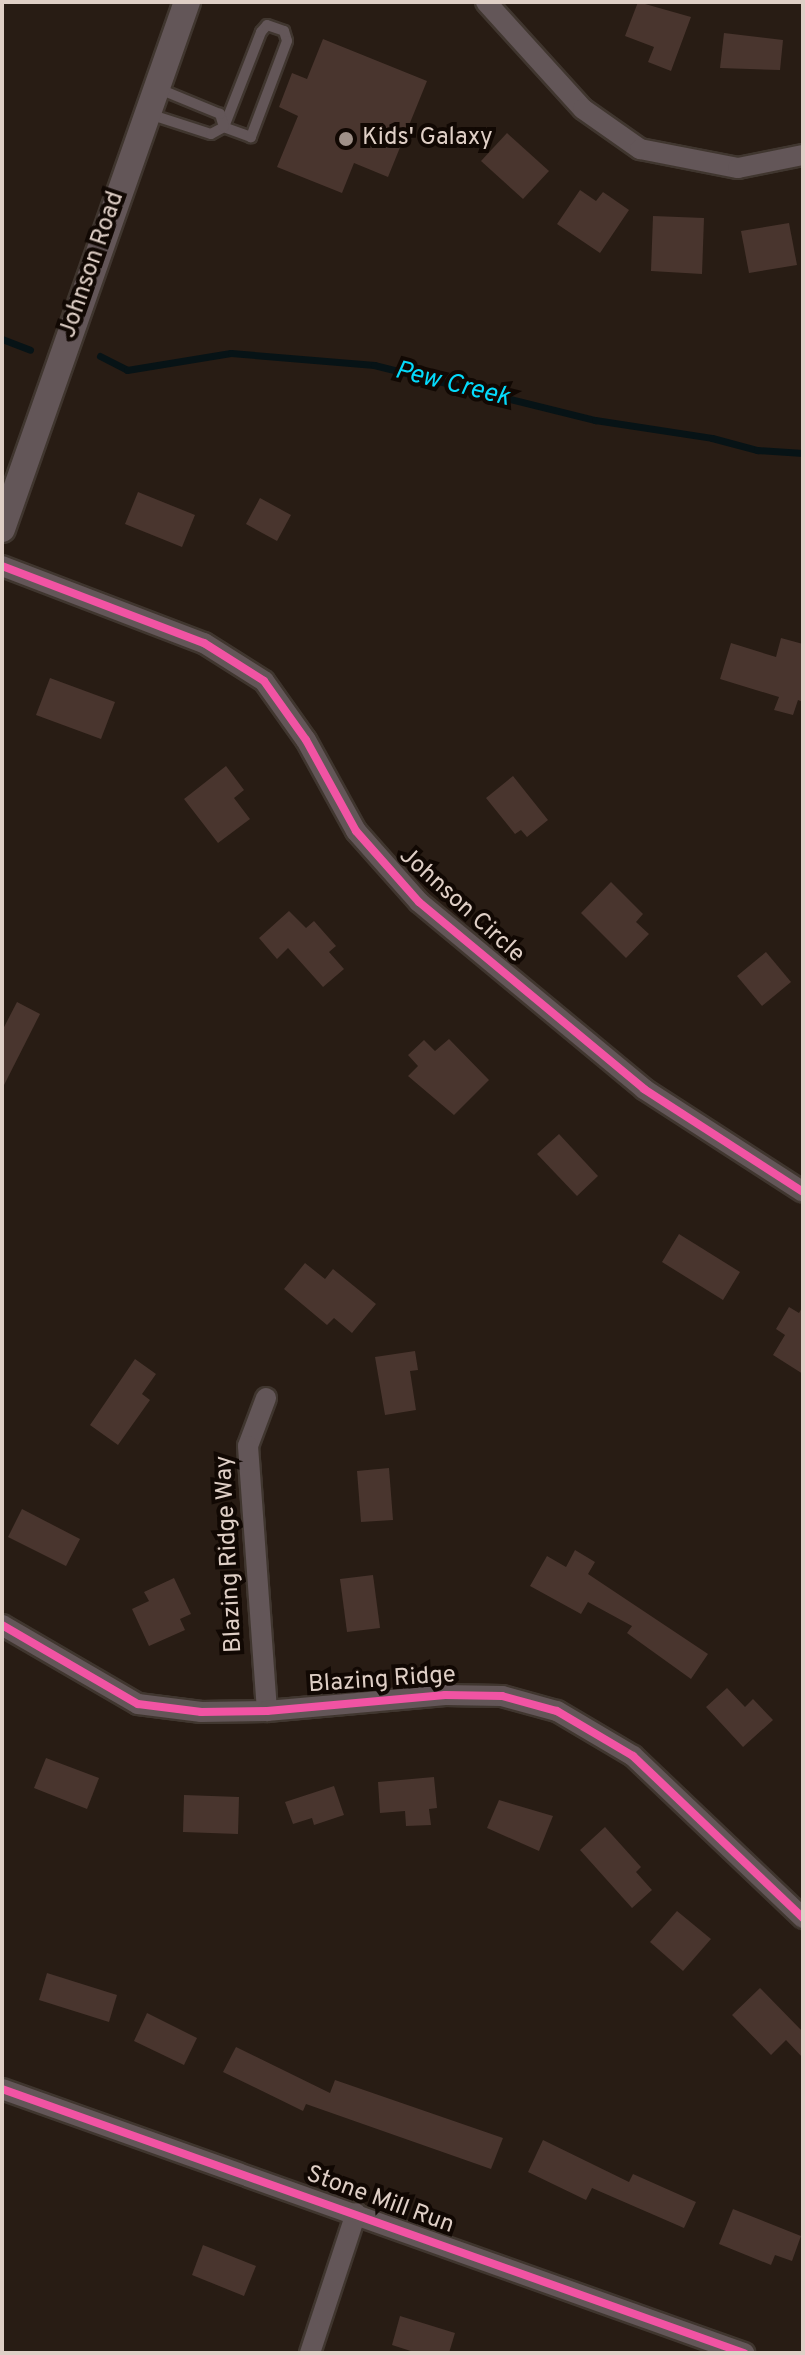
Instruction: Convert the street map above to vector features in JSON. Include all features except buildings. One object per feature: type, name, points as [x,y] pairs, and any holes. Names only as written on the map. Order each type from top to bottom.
[{"type":"street","name":"Johnson Road","points":[[2,529],[187,2]]},
{"type":"street","points":[[486,2],[583,109],[640,149],[738,168],[803,155]]},
{"type":"street","name":"Johnson Circle","points":[[2,566],[204,643],[264,681],[306,740],[356,831],[419,902],[644,1089],[803,1192]]},
{"type":"street","name":"Blazing Ridge Way","points":[[266,1398],[248,1446],[267,1711]]},
{"type":"street","name":"Blazing Ridge","points":[[2,1625],[138,1704],[201,1712],[267,1711],[445,1695],[502,1696],[557,1711],[633,1756],[803,1918]]},
{"type":"street","name":"Stone Mill Run","points":[[2,2089],[744,2353]]},
{"type":"street","points":[[310,2353],[356,2213]]},
{"type":"lane","points":[[146,113],[211,134],[224,127],[261,32],[267,25],[284,31],[287,41],[251,137],[224,127]]},
{"type":"lane","points":[[155,87],[220,114],[224,127]]},
{"type":"waterway","name":"Pew Creek","points":[[2,339],[30,350]]},
{"type":"waterway","name":"Pew Creek","points":[[100,356],[127,370],[231,353],[374,365],[595,420],[712,438],[757,450],[803,453]]},
{"type":"cycle path","points":[[2,566],[204,643],[264,681],[306,740],[356,831],[419,902],[644,1089],[803,1192]]},
{"type":"cycle path","points":[[2,1625],[138,1704],[201,1712],[267,1711],[445,1695],[502,1696],[557,1711],[633,1756],[803,1918]]},
{"type":"cycle path","points":[[2,2089],[744,2353]]},
{"type":"place","name":"Kids' Galaxy","points":[[346,139]]}]
